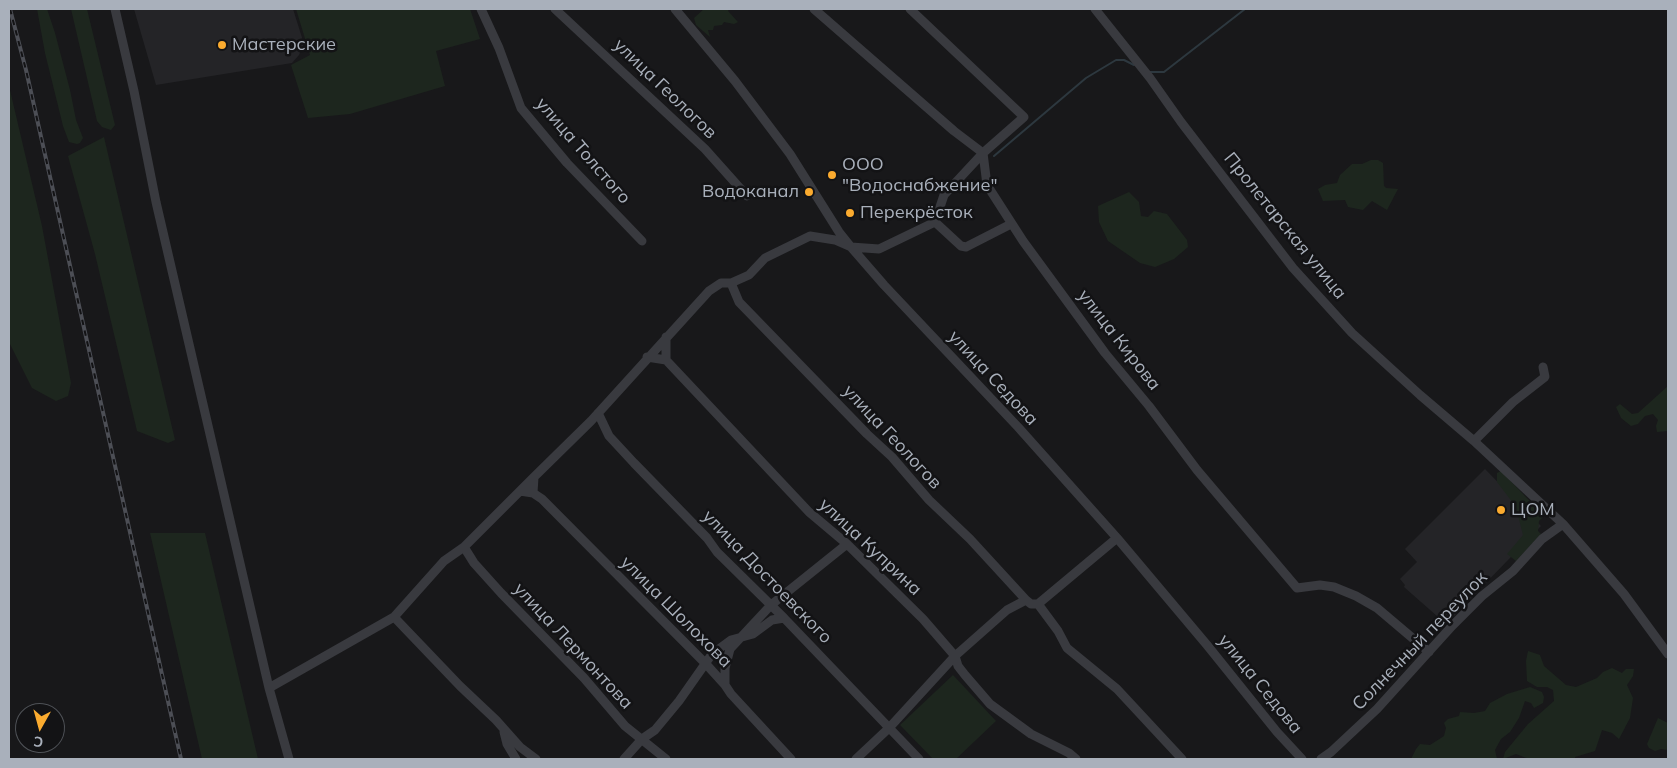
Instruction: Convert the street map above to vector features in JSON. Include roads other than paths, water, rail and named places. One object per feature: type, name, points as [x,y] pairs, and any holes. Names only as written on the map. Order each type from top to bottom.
[{"type":"street","points":[[115,9],[134,91],[156,202],[270,688],[289,759]]},
{"type":"street","name":"улица Толстого","points":[[482,9],[499,48],[521,108],[567,163],[642,241]]},
{"type":"street","name":"улица Геологов","points":[[556,9],[705,149],[747,196]]},
{"type":"street","name":"улица Седова","points":[[675,9],[735,81],[790,154],[837,236],[851,247],[884,285],[1018,427],[1117,538],[1300,759]]},
{"type":"street","points":[[814,9],[954,131],[983,153]]},
{"type":"street","points":[[851,247],[879,249],[935,222],[944,195],[983,153],[1024,117],[910,9]]},
{"type":"street","name":"Пролетарская улица","points":[[1095,9],[1150,78],[1181,122],[1293,268],[1352,333],[1474,441],[1563,524],[1624,594],[1668,654]]},
{"type":"street","name":"улица Кирова","points":[[983,153],[988,185],[1011,224],[1105,353],[1149,406],[1197,470],[1298,588],[1320,585],[1334,587],[1356,596],[1377,608],[1429,652]]},
{"type":"street","points":[[935,222],[961,246],[966,247],[1011,224]]},
{"type":"street","points":[[270,688],[394,617],[444,561],[464,547],[598,413],[709,291],[721,283],[731,283],[749,275],[765,258],[810,236],[837,236]]},
{"type":"street","name":"улица Геологов","points":[[731,283],[739,302],[867,434],[892,457],[929,500],[970,539],[1026,600],[1031,604],[1038,604]]},
{"type":"street","points":[[647,357],[666,360],[666,337]]},
{"type":"street","name":"улица Куприна","points":[[666,360],[808,512],[848,544],[923,619],[955,656],[958,666],[964,675],[990,704],[1031,734],[1069,753],[1076,759]]},
{"type":"street","points":[[1474,441],[1513,402],[1546,377],[1543,367]]},
{"type":"street","name":"улица Достоевского","points":[[598,413],[609,436],[707,538],[717,552],[784,618],[919,759]]},
{"type":"street","points":[[520,491],[533,493],[534,477]]},
{"type":"street","name":"улица Шолохова","points":[[533,493],[542,499],[706,664],[724,684],[730,694],[791,759]]},
{"type":"street","name":"Солнечный переулок","points":[[1321,759],[1377,709],[1452,626],[1482,596],[1513,571],[1542,539],[1563,524]]},
{"type":"street","points":[[1117,538],[1038,604],[1058,631],[1067,648],[1117,689],[1182,759]]},
{"type":"street","points":[[724,684],[730,650],[742,636],[771,605],[848,544]]},
{"type":"street","name":"улица Лермонтова","points":[[464,547],[474,563],[584,678],[625,726],[666,759]]},
{"type":"street","points":[[856,759],[889,728],[955,656],[1007,610],[1026,600]]},
{"type":"street","points":[[394,617],[520,747],[536,759]]},
{"type":"street","points":[[624,759],[642,739],[654,730],[679,701],[712,654],[731,640],[753,634],[772,620],[784,618]]},
{"type":"street","points":[[502,727],[507,744],[516,759]]},
{"type":"waterway","points":[[1150,72],[1164,72],[1245,9]]},
{"type":"waterway","points":[[994,156],[1086,78],[1116,60],[1124,60],[1134,65]]},
{"type":"railway","points":[[10,9],[26,70],[181,759]]},
{"type":"place","name":"Мастерские","points":[[222,45]]},
{"type":"place","name":"ООО \"Водоснабжение\"","points":[[832,175]]},
{"type":"place","name":"Водоканал","points":[[809,192]]},
{"type":"place","name":"Перекрёсток","points":[[850,213]]},
{"type":"place","name":"ЦОМ","points":[[1501,510]]}]
